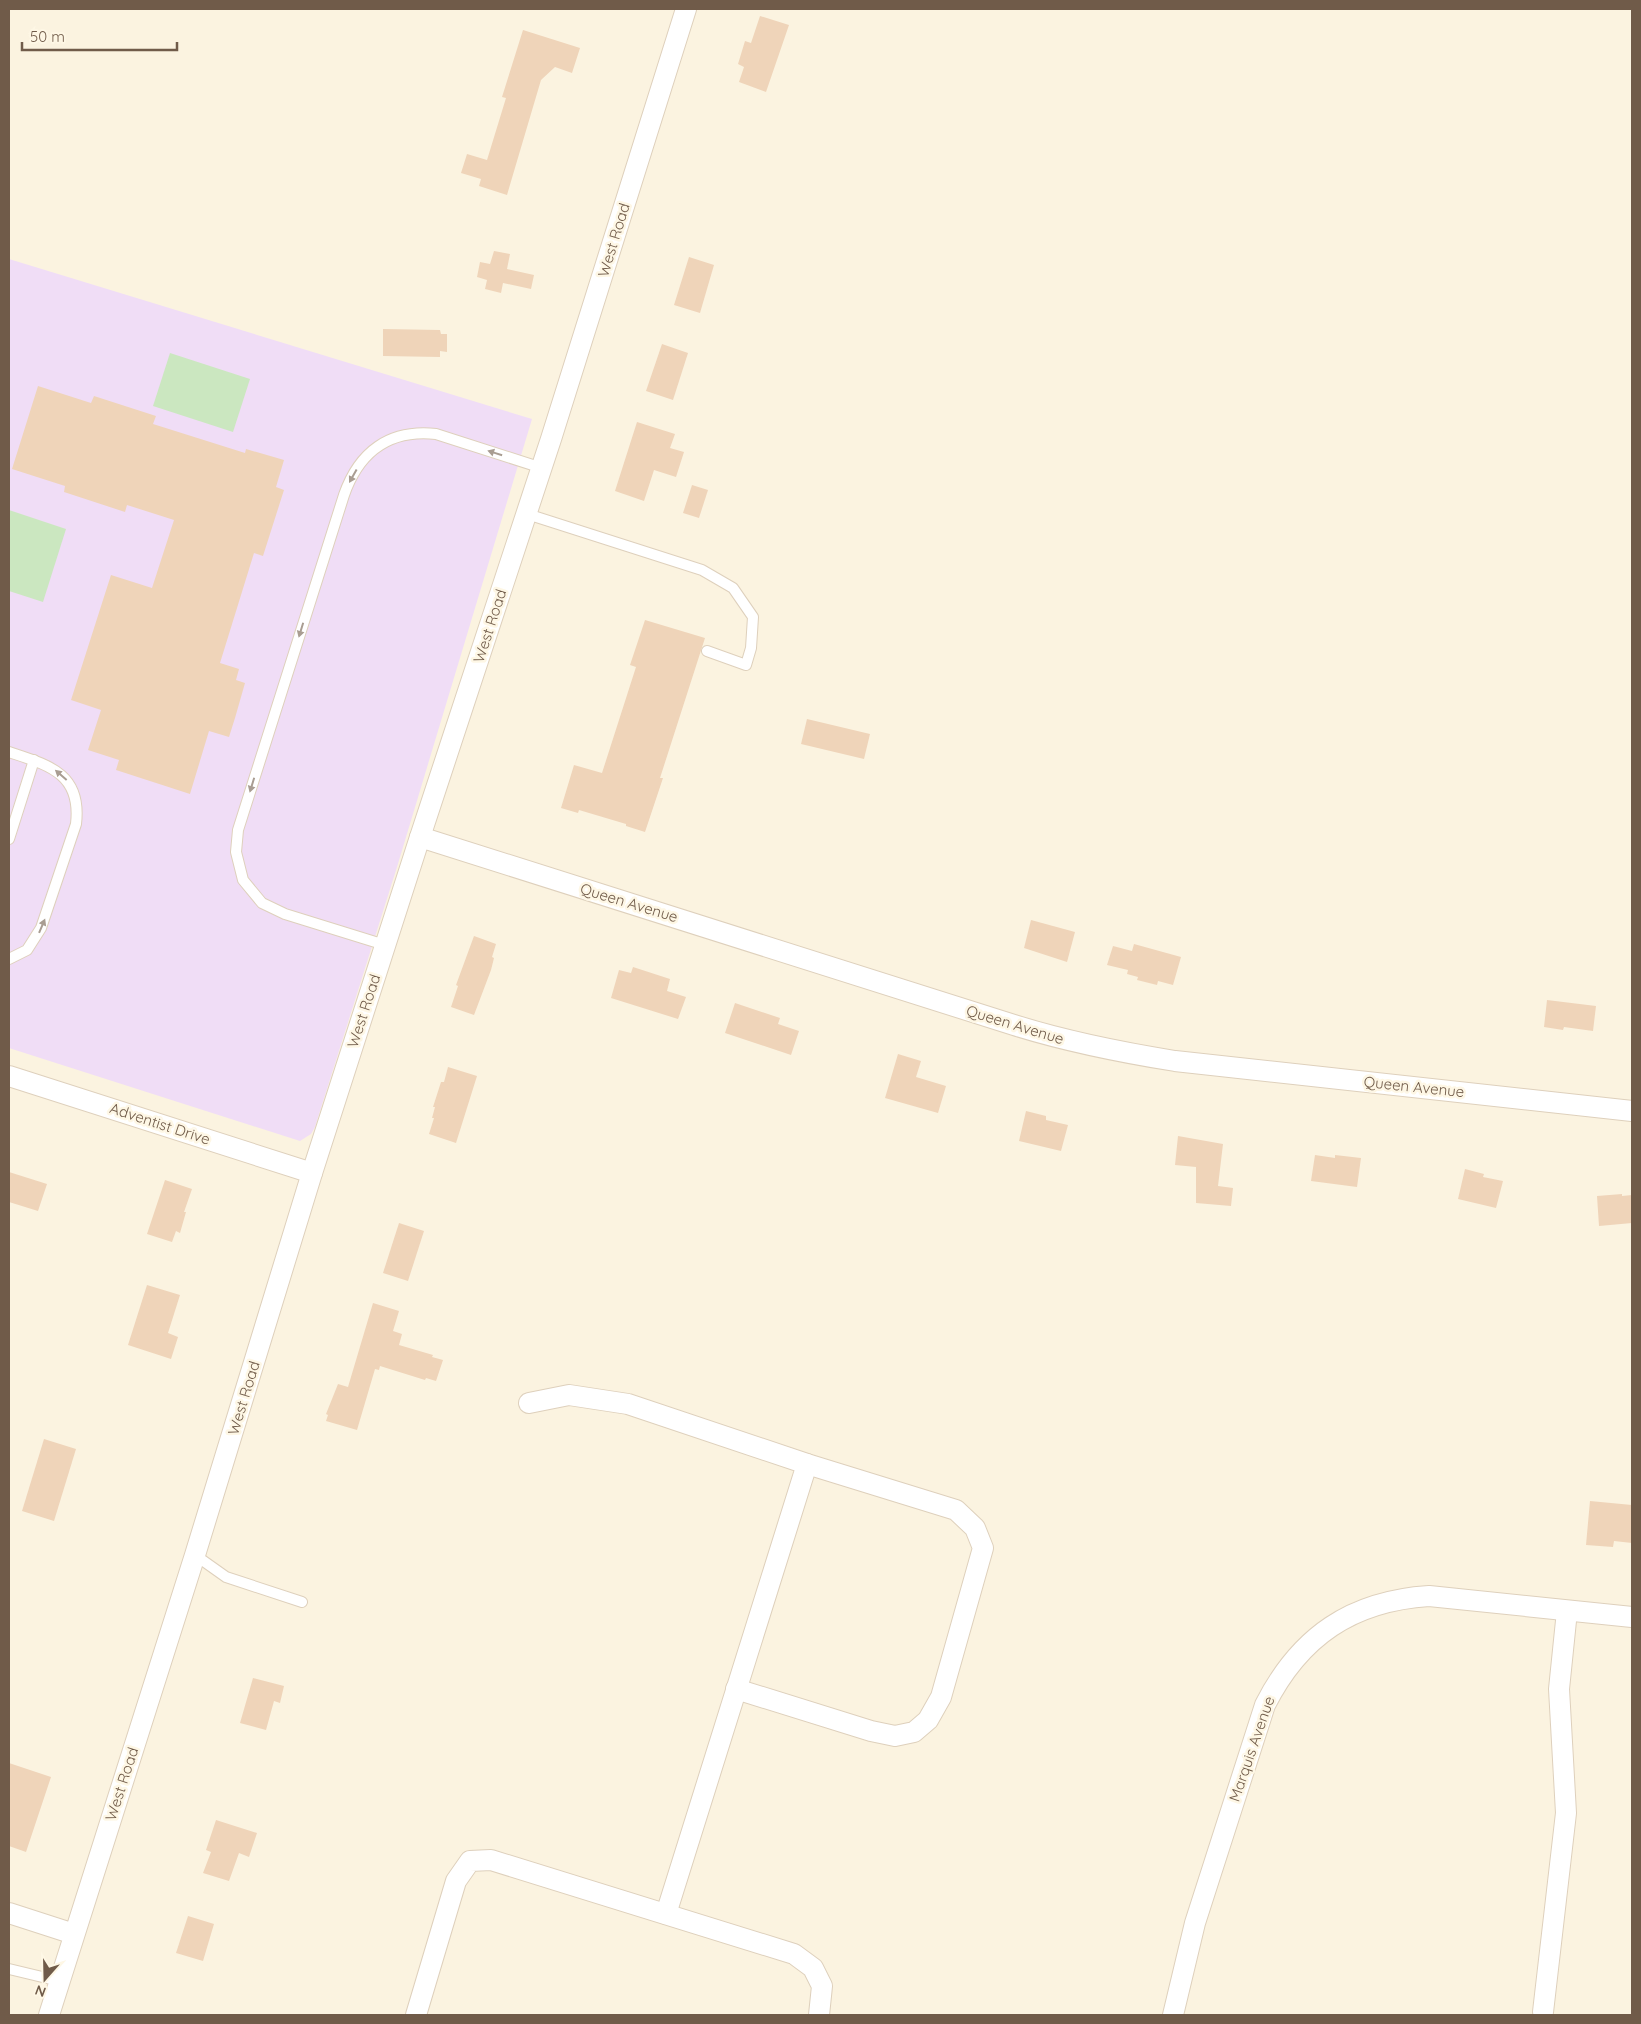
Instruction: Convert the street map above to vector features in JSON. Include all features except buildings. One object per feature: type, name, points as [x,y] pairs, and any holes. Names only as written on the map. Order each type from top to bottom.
[{"type":"street","name":"West Road","points":[[49,2015],[195,1555],[312,1173],[542,468],[686,9]]},
{"type":"street","name":"Queen Avenue","points":[[420,838],[1022,1027],[1096,1048],[1175,1061],[1632,1112]]},
{"type":"street","name":"Adventist Drive","points":[[9,1076],[312,1173]]},
{"type":"street","points":[[529,1403],[569,1395],[628,1404],[807,1464],[956,1510],[974,1528],[984,1548],[941,1696],[928,1720],[914,1732],[895,1736],[871,1731],[736,1689]]},
{"type":"street","points":[[666,1914],[807,1464]]},
{"type":"street","name":"Marquis Avenue","points":[[1173,2015],[1195,1924],[1263,1712],[1276,1684],[1289,1665],[1322,1632],[1362,1610],[1384,1602],[1406,1598],[1452,1597],[1632,1617]]},
{"type":"street","points":[[1543,2012],[1566,1813],[1559,1689],[1567,1611]]},
{"type":"street","points":[[416,2015],[456,1882],[470,1861],[491,1860],[794,1954],[813,1968],[822,1986],[819,2015]]},
{"type":"street","points":[[9,1913],[74,1934]]},
{"type":"lane","points":[[385,945],[278,911],[262,904],[242,880],[236,852],[238,830],[344,495],[359,465],[368,455],[380,445],[403,434],[436,434],[542,468]]},
{"type":"lane","points":[[527,514],[702,570],[733,588],[753,617],[751,648],[746,666],[707,651]]},
{"type":"lane","points":[[9,752],[53,768],[64,777],[70,784],[78,810],[76,824],[41,928],[27,950],[9,959]]},
{"type":"lane","points":[[9,838],[34,760]]},
{"type":"lane","points":[[195,1555],[226,1578],[302,1602]]},
{"type":"lane","points":[[9,1969],[59,1981]]},
{"type":"shaded area","points":[[9,259],[532,419],[397,867],[315,1127],[311,1134],[300,1141],[9,1048]]},
{"type":"green space","points":[[170,353],[250,379],[233,432],[153,406]]},
{"type":"green space","points":[[9,510],[66,529],[43,602],[9,591]]}]
